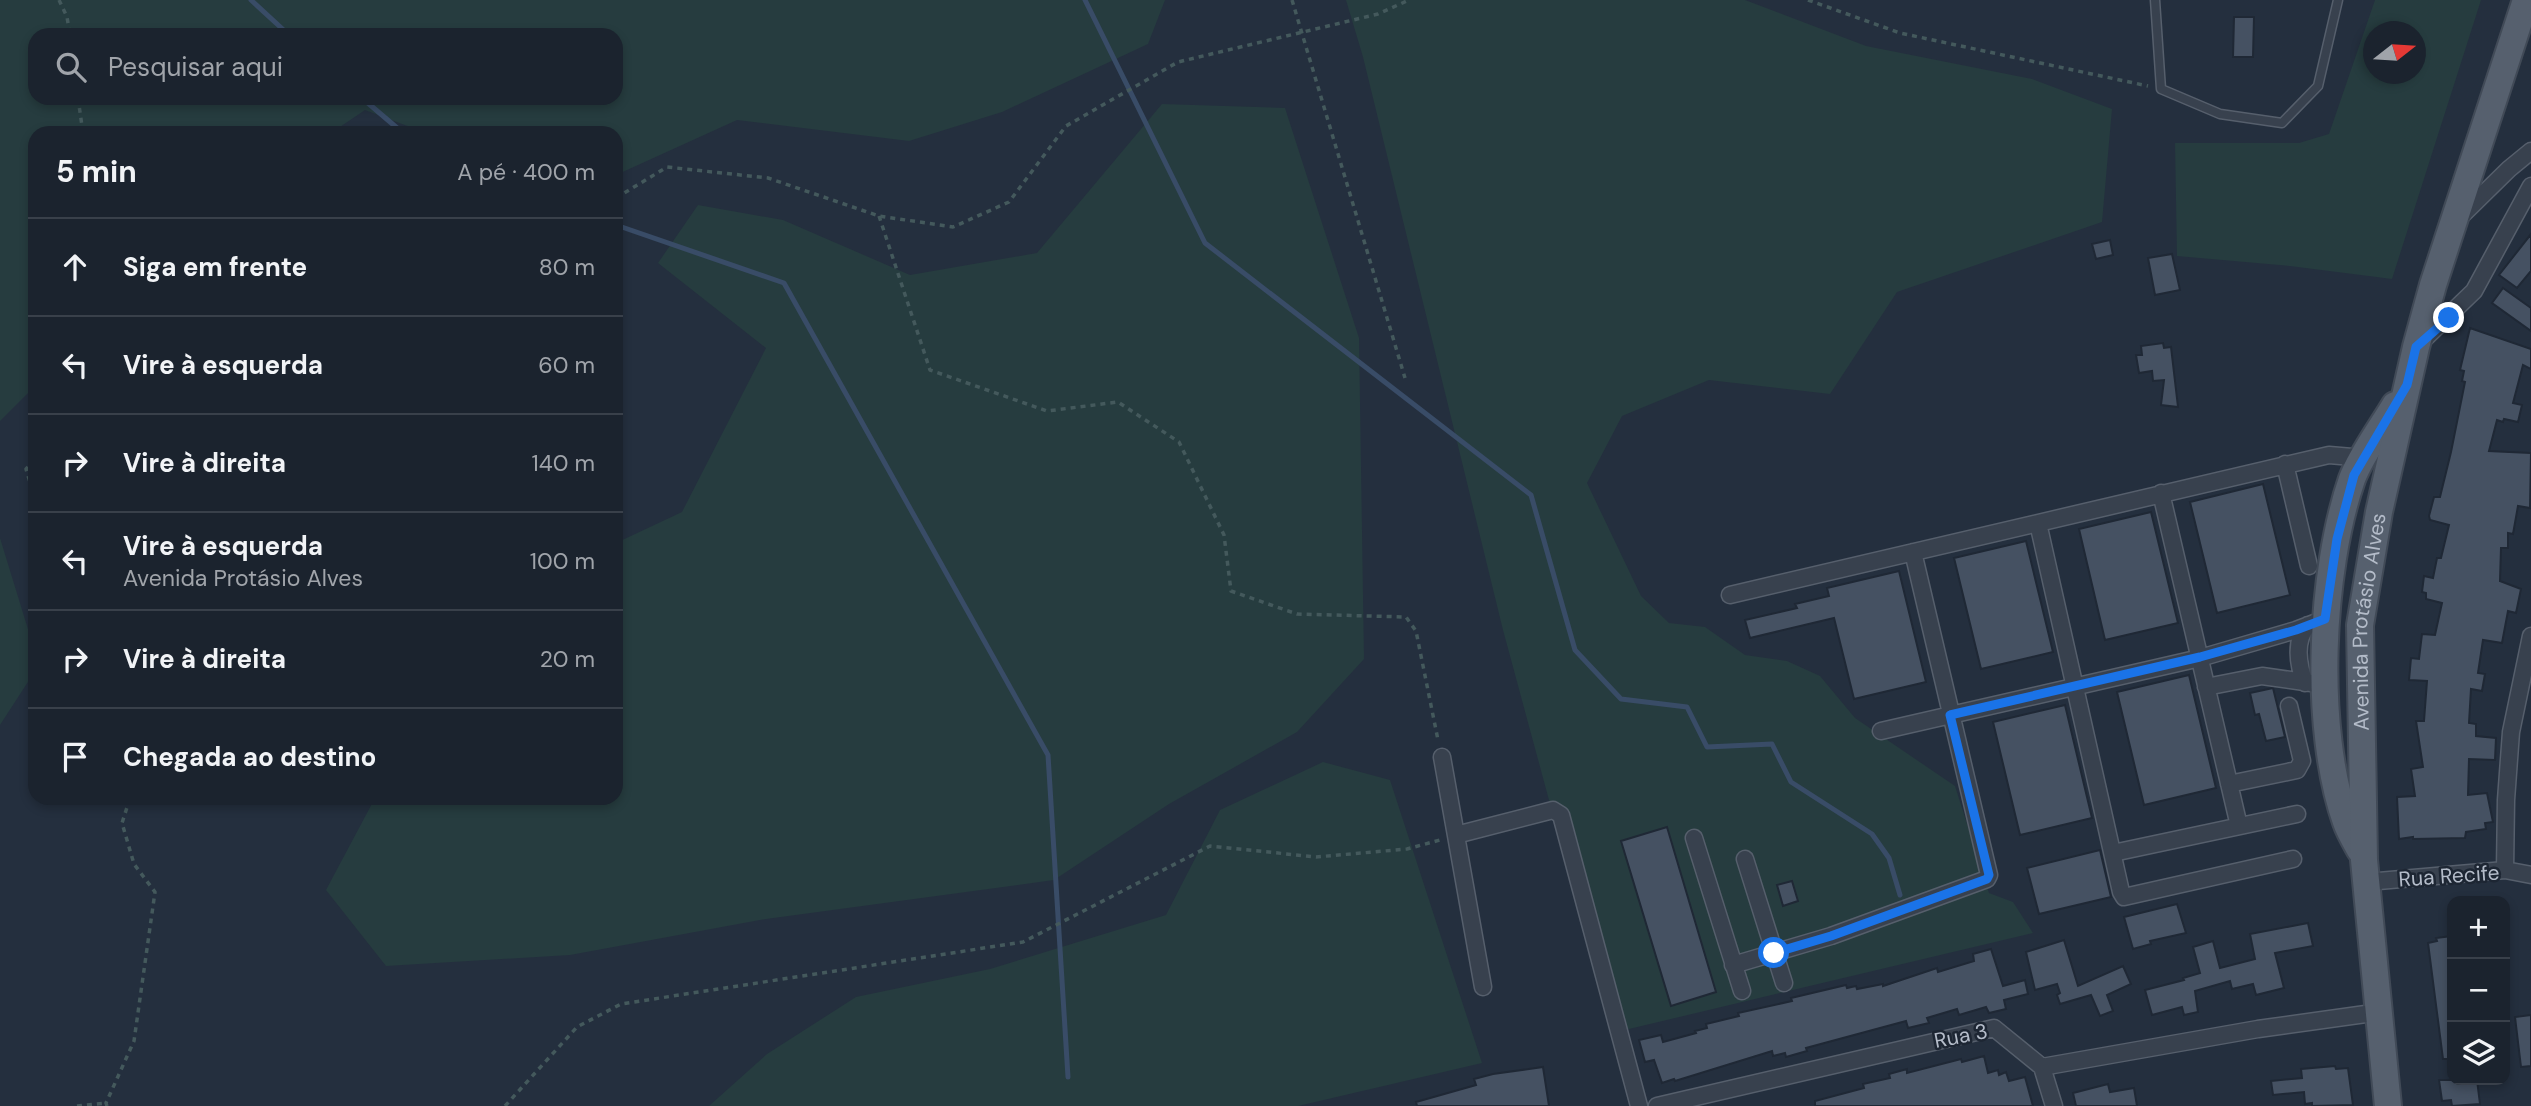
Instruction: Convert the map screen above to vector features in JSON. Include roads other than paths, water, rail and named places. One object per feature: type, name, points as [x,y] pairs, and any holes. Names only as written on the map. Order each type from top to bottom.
[{"type":"main road","name":"Avenida Protásio Alves","points":[[2388,1106],[2366,871],[2360,625],[2373,545],[2416,347],[2433,285],[2526,0]]},
{"type":"main road","name":"Avenida Protásio Alves","points":[[2366,871],[2346,822],[2334,774],[2318,692],[2317,622],[2354,475],[2407,385]]},
{"type":"main road","points":[[2337,539],[2352,532],[2368,538],[2373,545]]},
{"type":"main road","points":[[2318,692],[2341,714],[2361,710]]},
{"type":"street","points":[[2455,222],[2531,151]]},
{"type":"street","points":[[2416,347],[2474,290],[2531,186]]},
{"type":"street","points":[[1730,595],[2285,464],[2329,455],[2364,458]]},
{"type":"street","points":[[2285,464],[2309,566]]},
{"type":"street","points":[[2161,493],[2239,826]]},
{"type":"street","points":[[2038,523],[2124,897],[2293,859]]},
{"type":"street","points":[[1733,965],[1844,931],[1987,879],[1989,875],[1913,552]]},
{"type":"street","points":[[1881,731],[2200,657],[2317,622]]},
{"type":"street","points":[[2505,870],[2511,732],[2531,636]]},
{"type":"street","points":[[2206,687],[2262,676],[2318,692]]},
{"type":"street","points":[[2229,784],[2297,770],[2302,761],[2289,706]]},
{"type":"street","points":[[1442,757],[1483,987]]},
{"type":"street","points":[[1457,835],[1553,810],[1561,815],[1639,1106]]},
{"type":"street","points":[[2113,853],[2297,814]]},
{"type":"street","points":[[1694,838],[1742,992]]},
{"type":"street","points":[[1745,859],[1784,983]]},
{"type":"street","name":"Rua Recife","points":[[2366,871],[2505,870],[2531,875]]},
{"type":"street","points":[[2054,1106],[2042,1067],[2258,1028],[2380,1012]]},
{"type":"street","name":"Rua 3","points":[[1657,1106],[1994,1028],[2042,1067]]},
{"type":"lane","points":[[2155,0],[2161,89],[2220,114],[2282,123],[2318,86],[2338,0]]},
{"type":"waterway","points":[[251,0],[281,28]]},
{"type":"waterway","points":[[1085,0],[1205,243],[1531,495],[1575,650],[1621,699],[1687,707],[1707,747],[1772,744],[1791,782],[1872,834],[1889,858],[1900,895]]},
{"type":"waterway","points":[[370,105],[395,126]]},
{"type":"waterway","points":[[623,227],[784,283],[1048,755],[1068,1077]]}]
